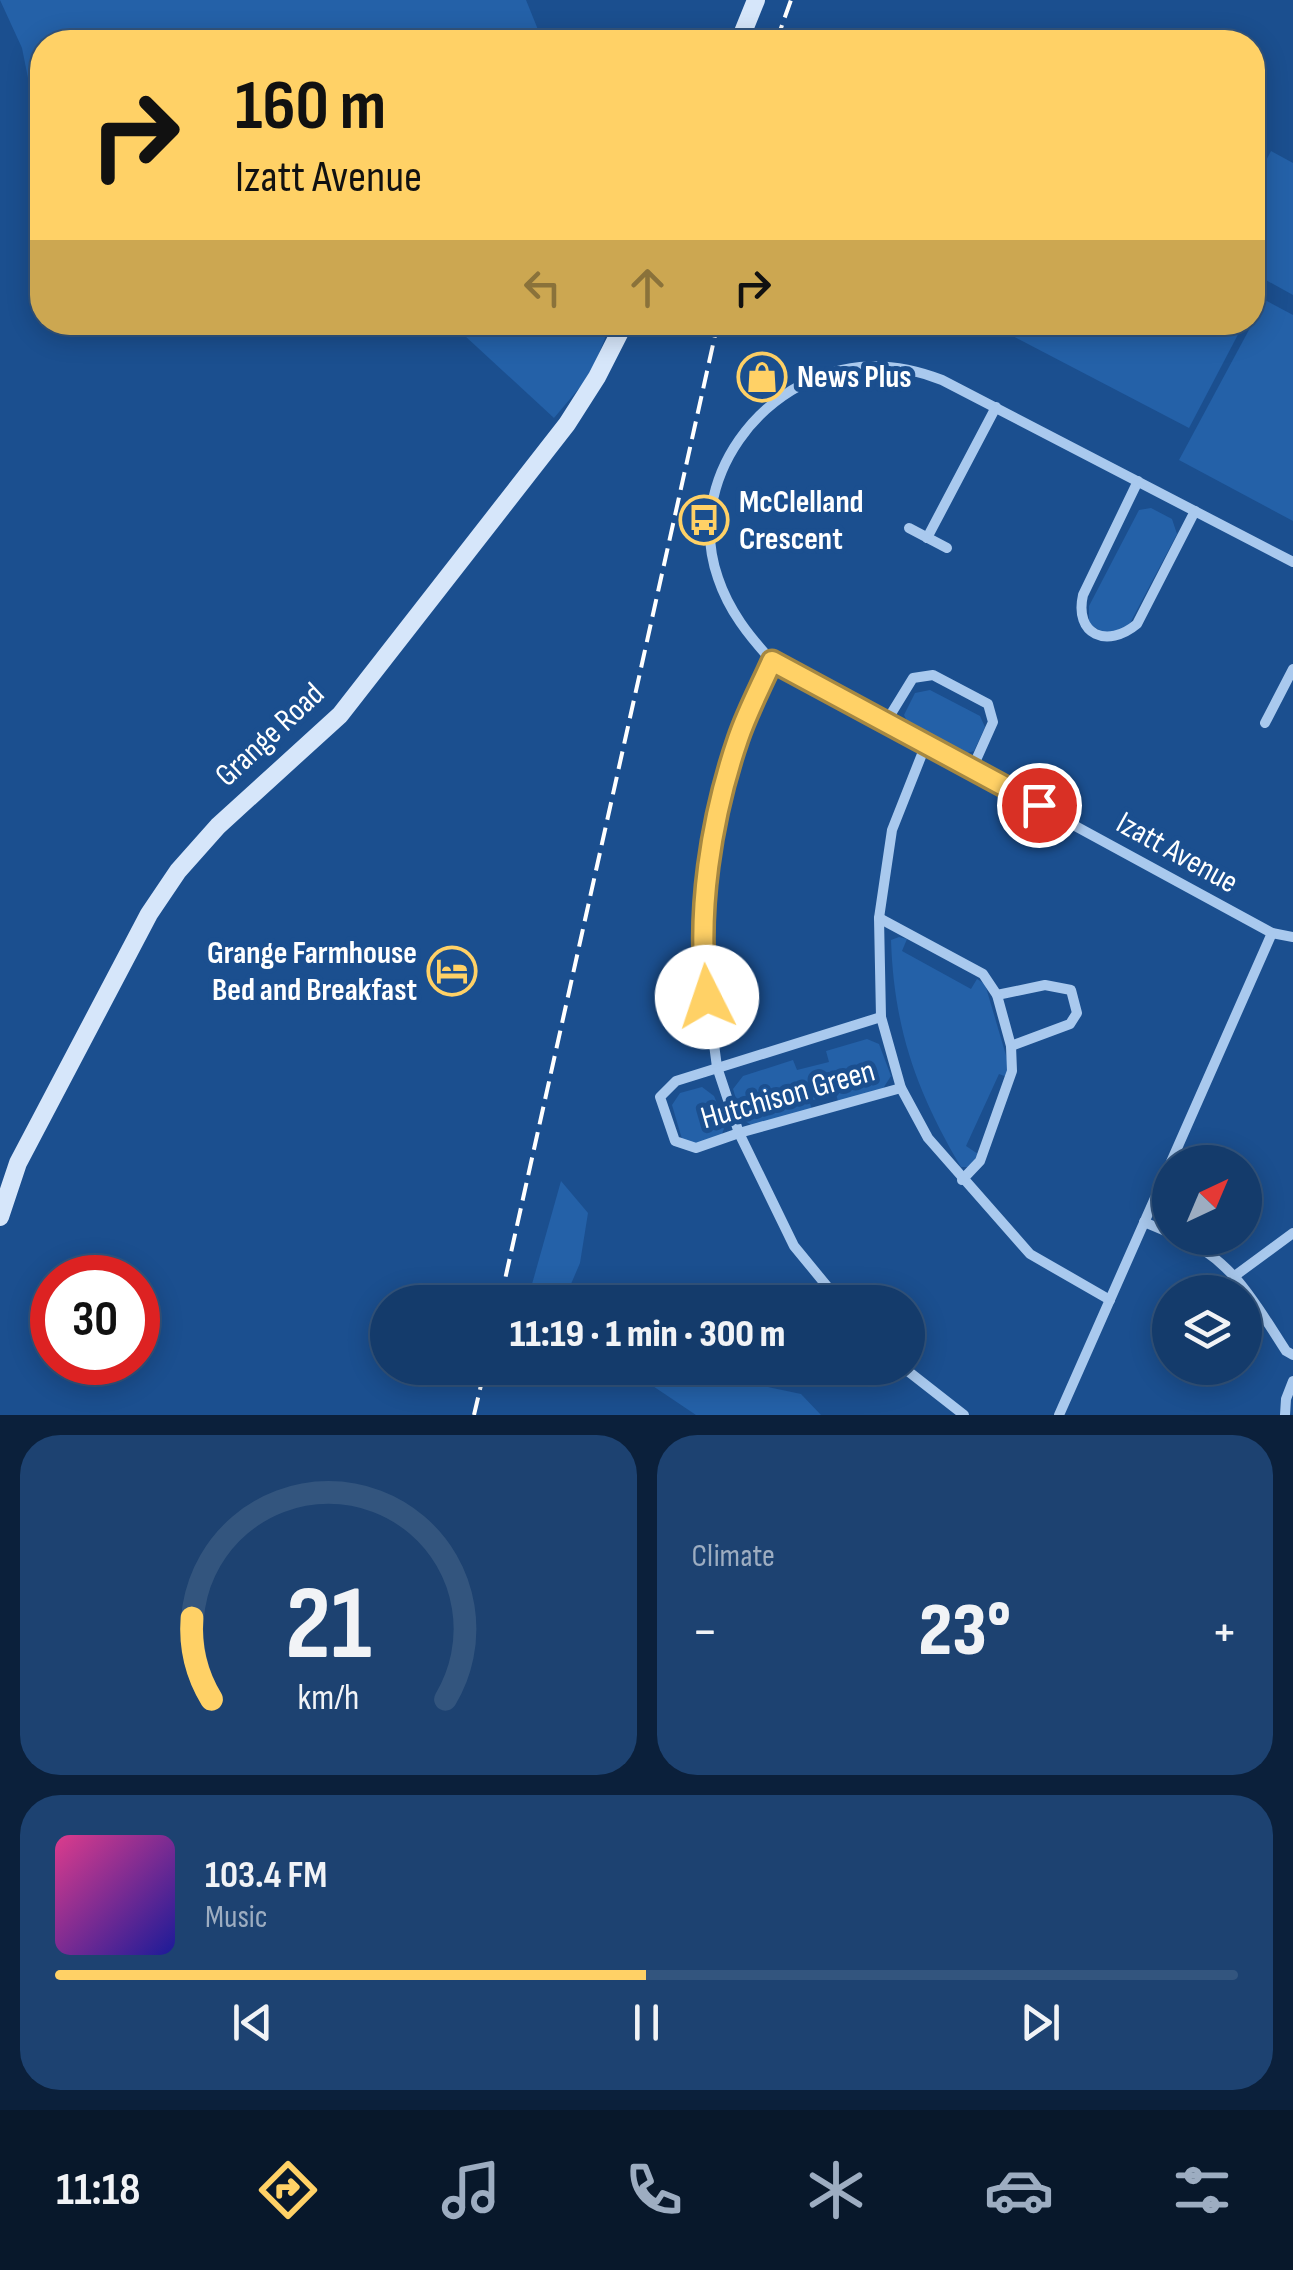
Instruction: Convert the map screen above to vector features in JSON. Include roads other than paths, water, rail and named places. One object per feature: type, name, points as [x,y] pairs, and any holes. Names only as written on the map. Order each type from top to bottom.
[{"type":"street","points":[[744,30],[756,0]]},
{"type":"street","name":"Grange Road","points":[[0,1218],[18,1163],[150,914],[178,872],[218,826],[340,716],[567,424],[618,335]]},
{"type":"street","name":"Izatt Avenue","points":[[1293,562],[942,380],[916,370],[887,366],[859,367],[799,385],[760,414],[742,432],[726,459],[710,514],[717,576],[749,636],[772,661],[1272,934],[1293,936]]},
{"type":"street","points":[[928,538],[996,407]]},
{"type":"street","points":[[1138,481],[1083,595],[1079,611],[1084,625],[1097,635],[1112,638],[1136,624],[1195,511]]},
{"type":"street","points":[[910,528],[947,548]]},
{"type":"street","points":[[772,661],[738,738],[712,843],[702,961],[717,1067],[739,1133],[794,1246],[826,1285]]},
{"type":"street","points":[[1265,723],[1293,670]]},
{"type":"street","points":[[886,722],[913,678],[933,675],[988,704],[994,722],[972,768]]},
{"type":"street","points":[[926,744],[892,830],[879,918],[881,1017],[901,1088],[928,1138],[1030,1254],[1110,1300]]},
{"type":"street","points":[[879,918],[983,974],[997,996],[1011,1046],[1012,1071],[980,1161],[962,1180]]},
{"type":"street","points":[[1178,1145],[1272,934]]},
{"type":"street","points":[[997,996],[1045,986],[1071,990],[1077,1012],[1070,1024],[1011,1046]]},
{"type":"street","name":"Hutchison Green","points":[[881,1017],[717,1067],[676,1082],[660,1097],[674,1142],[696,1148],[901,1088]]},
{"type":"street","points":[[1060,1415],[1152,1204]]},
{"type":"street","points":[[1144,1222],[1152,1225]]},
{"type":"street","points":[[1212,1255],[1236,1275],[1293,1233]]},
{"type":"street","points":[[1262,1315],[1286,1351],[1293,1355]]},
{"type":"street","points":[[1285,1415],[1293,1381]]},
{"type":"street","points":[[925,1384],[964,1415]]},
{"type":"railway","points":[[780,30],[791,0]]},
{"type":"railway","points":[[504,1285],[715,335]]},
{"type":"railway","points":[[474,1415],[481,1385]]},
{"type":"place","name":"News Plus","points":[[762,377]]},
{"type":"place","name":"McClelland Crescent","points":[[704,520]]},
{"type":"place","name":"Grange Farmhouse Bed and Breakfast","points":[[452,971]]}]
